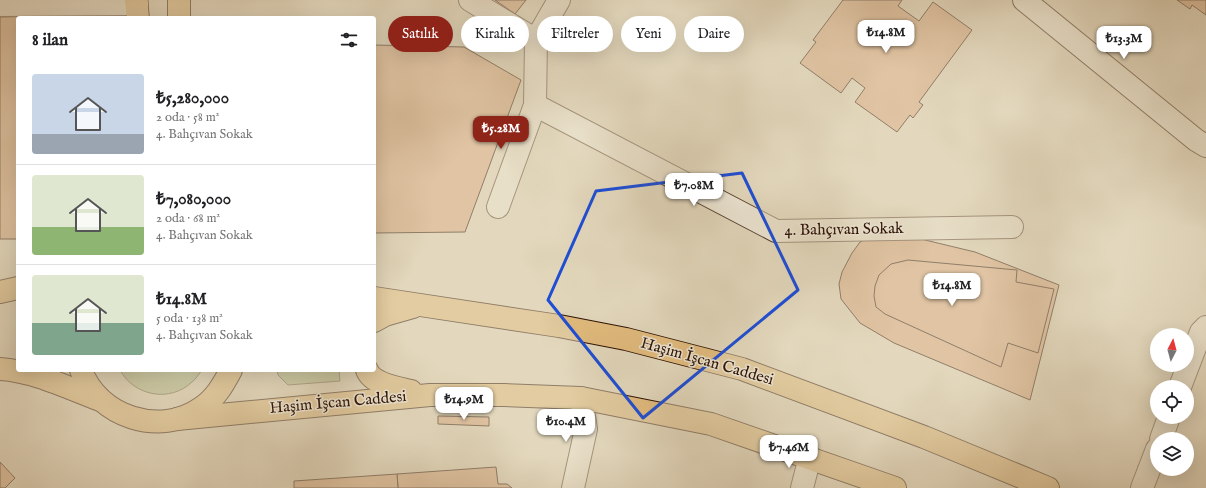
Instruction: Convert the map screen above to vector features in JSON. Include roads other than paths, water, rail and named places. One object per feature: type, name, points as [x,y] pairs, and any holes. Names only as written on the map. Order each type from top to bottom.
[{"type":"main road","points":[[179,0],[179,16]]},
{"type":"main road","points":[[0,292],[16,288]]},
{"type":"main road","name":"Haşim İşcan Caddesi","points":[[376,298],[559,326],[626,340],[742,369],[924,437],[1048,488]]},
{"type":"main road","points":[[376,320],[385,315],[422,306]]},
{"type":"main road","points":[[0,369],[16,372]]},
{"type":"main road","points":[[17,372],[57,383],[101,401],[124,416],[150,422],[176,419],[201,409],[220,390],[230,372]]},
{"type":"main road","points":[[82,372],[85,380],[101,401]]},
{"type":"main road","points":[[368,372],[368,374],[387,386],[430,395]]},
{"type":"main road","name":"Haşim İşcan Caddesi","points":[[176,419],[430,395],[504,395],[582,398],[711,424],[894,488]]},
{"type":"street","points":[[470,0],[536,40]]},
{"type":"street","points":[[498,207],[535,105],[536,40],[560,0]]},
{"type":"street","points":[[1024,0],[1196,140],[1206,146]]},
{"type":"street","points":[[0,5],[137,7]]},
{"type":"street","name":"4. Bahçıvan Sokak","points":[[535,105],[776,231],[1012,227]]},
{"type":"street","points":[[1183,380],[1201,332],[1206,327]]},
{"type":"street","points":[[573,488],[586,429],[582,398]]},
{"type":"street","points":[[802,488],[810,458]]},
{"type":"street","points":[[1142,488],[1150,467]]}]
